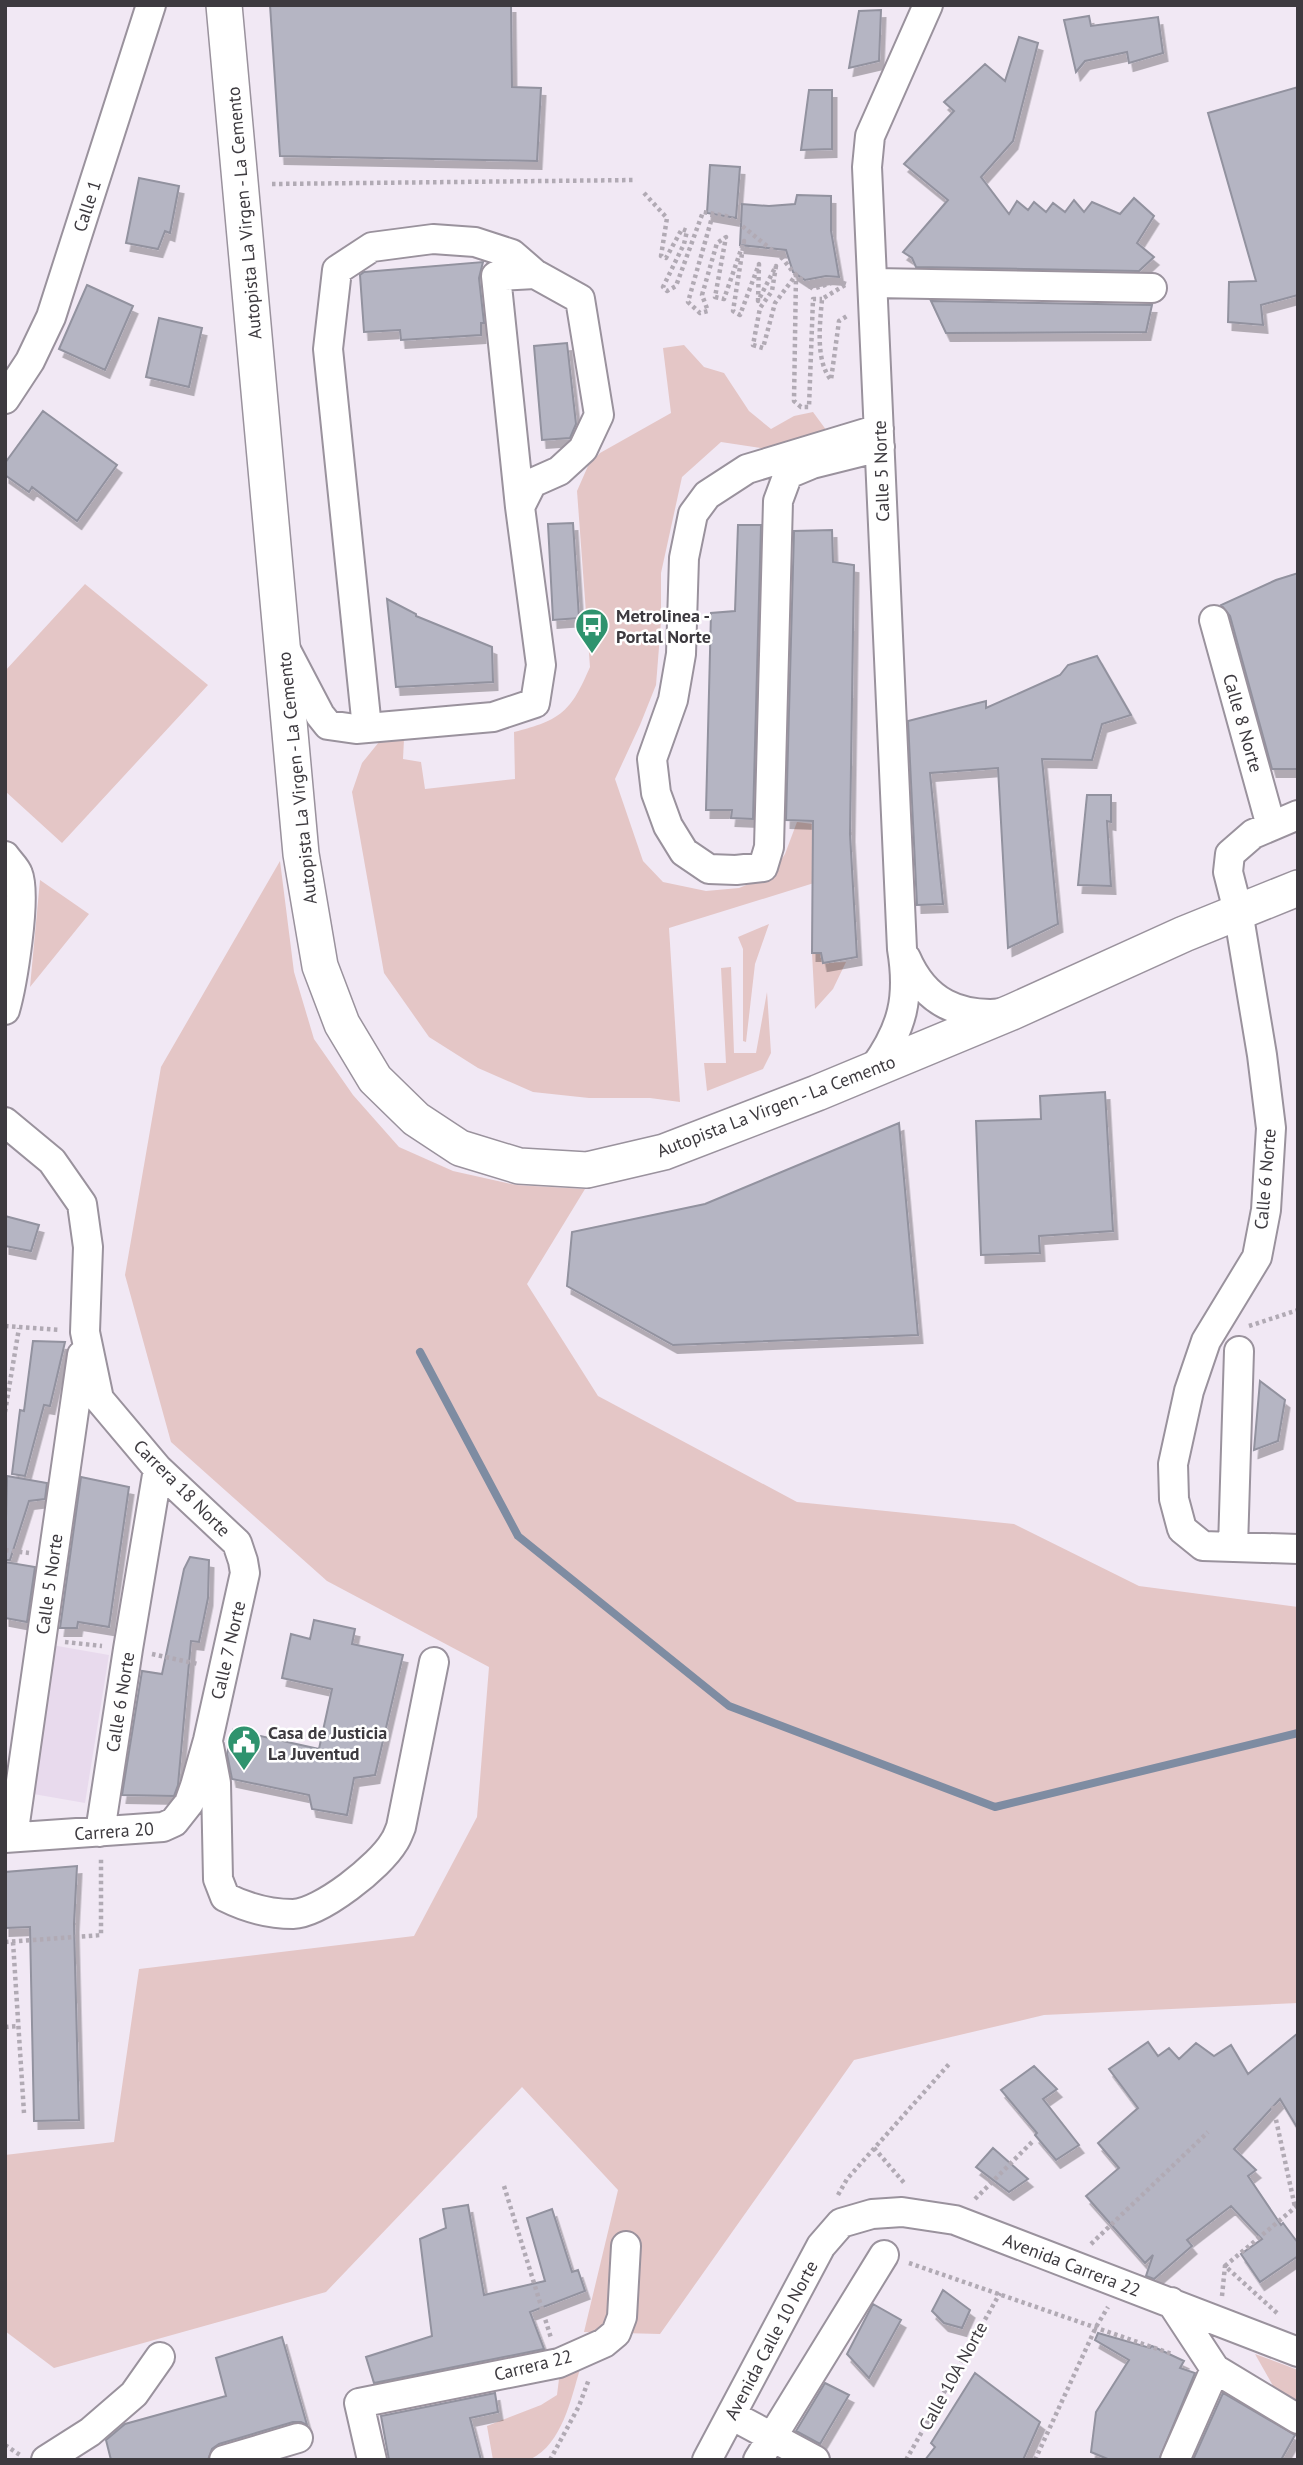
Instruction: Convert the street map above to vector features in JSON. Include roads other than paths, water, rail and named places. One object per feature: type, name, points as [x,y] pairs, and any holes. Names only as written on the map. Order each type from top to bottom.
[{"type":"main road","name":"Autopista La Virgen - La Cemento","points":[[224,5],[301,854],[320,966],[342,1024],[375,1079],[416,1119],[460,1148],[519,1166],[587,1170],[664,1152],[817,1093],[1012,1012],[1238,911],[1298,888]]},
{"type":"street","name":"Calle 1","points":[[5,399],[40,342],[54,308],[151,5]]},
{"type":"street","name":"Calle 5 Norte","points":[[874,1068],[889,1047],[899,1024],[905,1000],[906,974],[902,949],[879,438],[862,284],[867,167],[870,136],[928,5]]},
{"type":"street","points":[[368,728],[328,349],[337,270],[372,247],[433,239],[475,242],[512,254],[535,274],[580,299],[599,415],[583,449],[559,471],[532,483],[520,507]]},
{"type":"street","points":[[282,643],[328,725],[368,728],[493,717],[535,703],[541,665],[520,507],[496,276],[535,274]]},
{"type":"street","points":[[862,284],[1152,288]]},
{"type":"street","points":[[879,438],[789,474],[778,501],[769,847],[763,867],[709,869],[684,852],[668,826],[656,793],[652,759],[673,700],[681,654],[684,558],[693,514],[707,495],[747,469],[879,438]]},
{"type":"street","name":"Calle 8 Norte","points":[[1214,620],[1271,826]]},
{"type":"street","points":[[1271,826],[1298,815]]},
{"type":"street","name":"Calle 6 Norte","points":[[1233,1547],[1203,1546],[1182,1530],[1174,1499],[1173,1464],[1189,1391],[1206,1341],[1257,1257],[1266,1210],[1272,1128],[1238,911],[1228,872],[1230,854],[1253,834],[1271,826]]},
{"type":"street","points":[[5,1010],[11,988],[20,915],[12,866]]},
{"type":"street","name":"Calle 5 Norte","points":[[902,949],[914,975],[932,995],[956,1009],[984,1015],[1012,1012]]},
{"type":"street","name":"Carrera 18 Norte","points":[[5,1122],[52,1161],[82,1204],[88,1247],[85,1332],[99,1399],[158,1469],[237,1543],[243,1560]]},
{"type":"street","name":"Calle 5 Norte","points":[[9,1837],[85,1332]]},
{"type":"street","points":[[1239,1351],[1233,1547],[1298,1549]]},
{"type":"street","name":"Calle 6 Norte","points":[[100,1832],[158,1469]]},
{"type":"street","name":"Calle 7 Norte","points":[[208,1740],[245,1573],[243,1560]]},
{"type":"street","points":[[208,1740],[216,1783],[218,1879],[225,1897],[265,1911],[295,1914],[318,1907],[356,1881],[394,1844],[401,1828],[434,1662]]},
{"type":"street","name":"Carrera 20","points":[[9,1837],[163,1827],[174,1822],[189,1803],[208,1740]]},
{"type":"street","name":"Avenida Carrera 22","points":[[841,2223],[872,2214],[902,2212],[944,2218],[1298,2352]]},
{"type":"street","name":"Avenida Calle 10 Norte","points":[[707,2460],[821,2246],[841,2223]]},
{"type":"street","name":"Carrera 22","points":[[372,2460],[359,2403],[559,2362],[604,2343],[616,2333],[622,2317],[626,2246]]},
{"type":"street","points":[[765,2448],[884,2255]]},
{"type":"street","points":[[1171,2302],[1215,2369],[1298,2419]]},
{"type":"street","points":[[46,2460],[90,2432],[134,2394],[160,2357]]},
{"type":"street","points":[[1175,2460],[1215,2369]]},
{"type":"street","points":[[731,2415],[765,2448],[815,2460]]},
{"type":"street","points":[[224,2460],[298,2438]]},
{"type":"waterway","points":[[420,1352],[518,1536],[729,1706],[995,1807],[1298,1733]]},
{"type":"place","name":"Metrolinea - Portal Norte","points":[[592,655]]},
{"type":"place","name":"Casa de Justicia La Juventud","points":[[244,1772]]}]
